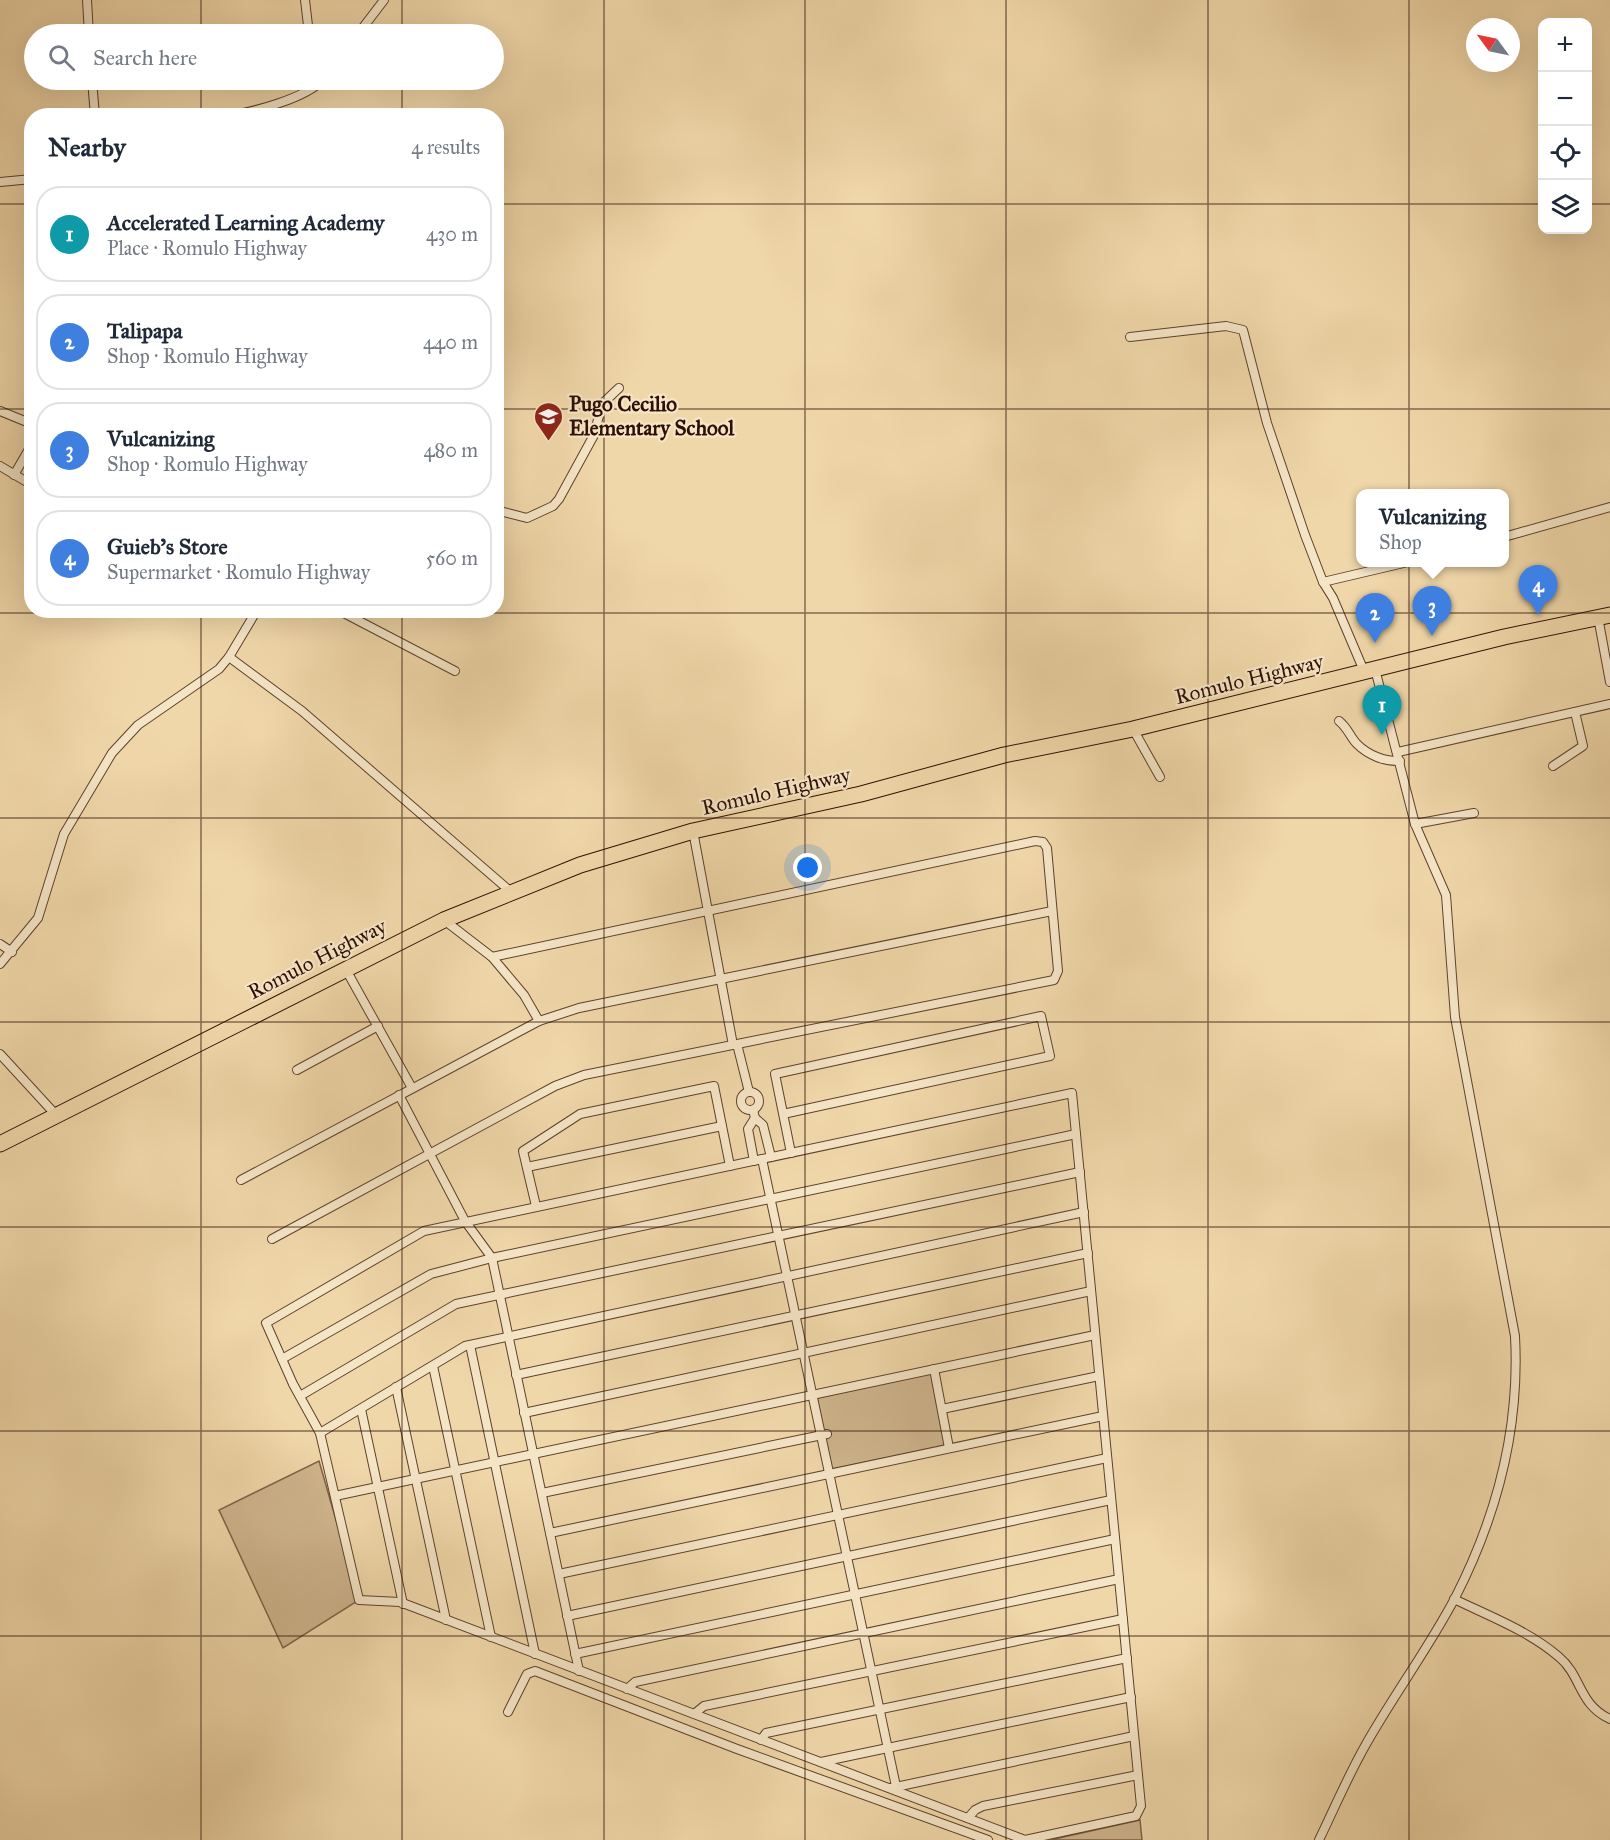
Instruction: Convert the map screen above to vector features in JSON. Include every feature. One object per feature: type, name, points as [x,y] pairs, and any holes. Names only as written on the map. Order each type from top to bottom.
[{"type":"highway","name":"Romulo Highway","points":[[0,1144],[444,920],[510,891],[580,865],[693,831],[861,794],[1004,754],[1132,729],[1504,637],[1604,616]]},
{"type":"street","points":[[87,0],[88,24]]},
{"type":"street","points":[[305,0],[308,24]]},
{"type":"street","points":[[366,24],[384,0]]},
{"type":"street","points":[[93,90],[94,108]]},
{"type":"street","points":[[266,108],[300,90]]},
{"type":"street","points":[[0,182],[24,180]]},
{"type":"street","points":[[1130,337],[1226,326],[1243,330],[1267,423],[1323,582],[1370,670],[1399,757],[1415,824],[1446,895],[1455,1017],[1515,1336],[1514,1416],[1502,1480],[1476,1552],[1454,1599],[1364,1748],[1319,1840]]},
{"type":"street","points":[[504,512],[527,518],[556,503],[594,435],[603,404],[619,388]]},
{"type":"street","points":[[0,411],[24,421]]},
{"type":"street","points":[[14,475],[24,458]]},
{"type":"street","points":[[0,466],[24,481]]},
{"type":"street","points":[[1509,536],[1610,507]]},
{"type":"street","points":[[1323,582],[1387,567]]},
{"type":"street","points":[[1604,616],[1610,682]]},
{"type":"street","points":[[0,964],[38,918],[64,834],[112,753],[138,725],[208,678],[230,657],[252,618]]},
{"type":"street","points":[[355,618],[455,671]]},
{"type":"street","points":[[230,657],[302,711],[510,891]]},
{"type":"street","points":[[1340,722],[1348,729],[1358,745],[1380,759],[1399,757],[1610,704]]},
{"type":"street","points":[[1553,766],[1583,746],[1575,712]]},
{"type":"street","points":[[1132,729],[1160,777]]},
{"type":"street","points":[[1415,824],[1474,813]]},
{"type":"street","points":[[693,831],[720,978],[749,1092]]},
{"type":"street","points":[[272,1239],[567,1080],[1054,980],[1058,971],[1047,848],[1040,840],[707,909],[492,957]]},
{"type":"street","points":[[242,1180],[539,1021],[579,1008],[1052,910]]},
{"type":"street","points":[[444,920],[492,957],[524,995],[539,1021]]},
{"type":"street","points":[[0,944],[12,952]]},
{"type":"street","points":[[345,968],[412,1088]]},
{"type":"street","points":[[783,1114],[1050,1056],[1041,1016],[775,1074],[783,1114],[791,1153]]},
{"type":"street","points":[[297,1070],[378,1026]]},
{"type":"street","points":[[0,1054],[56,1115]]},
{"type":"street","points":[[536,1206],[523,1151],[580,1114],[714,1086],[730,1166]]},
{"type":"street","points":[[762,1159],[763,1125],[754,1114],[746,1110],[741,1103],[742,1097],[749,1092],[755,1093],[760,1101],[754,1114],[748,1129],[762,1159],[812,1394],[824,1434],[829,1474],[888,1748],[894,1789]]},
{"type":"street","points":[[1072,1093],[1076,1134],[1141,1806],[1136,1816],[1025,1840],[403,1604],[360,1600],[320,1433],[266,1323],[417,1234],[465,1221],[1072,1093]]},
{"type":"street","points":[[399,1095],[432,1154],[465,1221],[492,1258],[579,1671]]},
{"type":"street","points":[[527,1167],[722,1126]]},
{"type":"street","points":[[282,1359],[431,1274],[492,1258],[1076,1134]]},
{"type":"street","points":[[300,1396],[456,1304],[1080,1172]]},
{"type":"street","points":[[320,1433],[470,1345],[1084,1212]]},
{"type":"street","points":[[516,1375],[1088,1253]]},
{"type":"street","points":[[524,1413],[1091,1291]]},
{"type":"street","points":[[335,1496],[1095,1335]]},
{"type":"street","points":[[470,1345],[535,1654]]},
{"type":"street","points":[[433,1365],[491,1637]]},
{"type":"street","points":[[934,1369],[949,1448]]},
{"type":"street","points":[[942,1409],[1099,1376]]},
{"type":"street","points":[[396,1387],[446,1620]]},
{"type":"street","points":[[361,1409],[403,1604]]},
{"type":"street","points":[[550,1533],[1103,1416]]},
{"type":"street","points":[[542,1493],[824,1434]]},
{"type":"street","points":[[559,1574],[1107,1458]]},
{"type":"street","points":[[567,1616],[1111,1500]]},
{"type":"street","points":[[575,1654],[1115,1539]]},
{"type":"street","points":[[627,1689],[635,1682],[1119,1579]]},
{"type":"street","points":[[1454,1599],[1513,1628],[1559,1657],[1593,1709],[1610,1719]]},
{"type":"street","points":[[694,1714],[704,1706],[1123,1619]]},
{"type":"street","points":[[761,1740],[766,1733],[1127,1658]]},
{"type":"street","points":[[508,1712],[527,1674],[535,1671],[737,1749],[988,1840]]},
{"type":"street","points":[[821,1762],[1131,1697]]},
{"type":"street","points":[[894,1789],[1134,1736]]},
{"type":"street","points":[[968,1818],[975,1810],[983,1806],[1138,1775]]},
{"type":"shaded area","points":[[931,1373],[946,1446],[832,1469],[817,1398]]},
{"type":"shaded area","points":[[319,1461],[359,1600],[283,1648],[219,1510]]},
{"type":"shaded area","points":[[1140,1820],[1142,1840],[1050,1840]]},
{"type":"place","name":"Pugo Cecilio Elementary School","points":[[548,442]]},
{"type":"place","name":"Guieb's Store","points":[[1538,615]]},
{"type":"place","name":"Vulcanizing","points":[[1432,636]]},
{"type":"place","name":"Talipapa","points":[[1375,643]]},
{"type":"place","name":"Accelerated Learning Academy","points":[[1382,735]]}]
